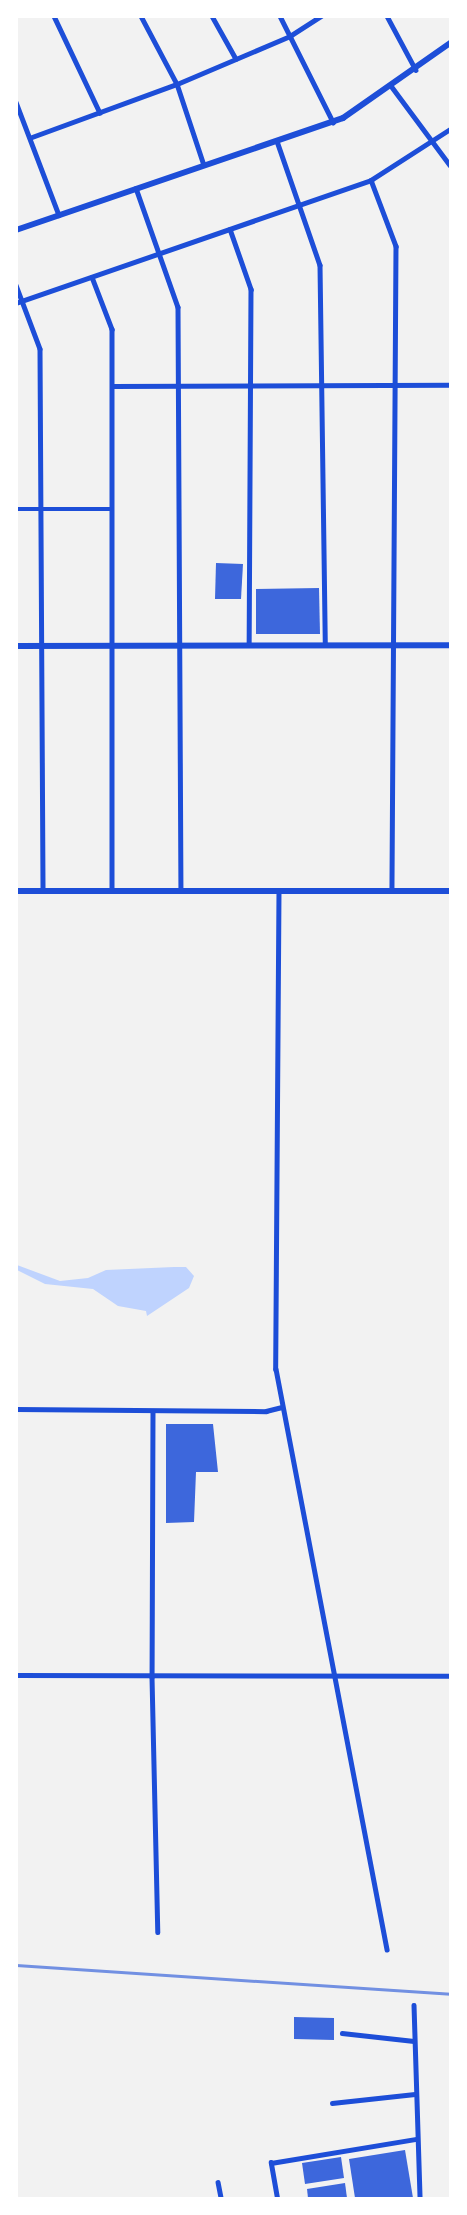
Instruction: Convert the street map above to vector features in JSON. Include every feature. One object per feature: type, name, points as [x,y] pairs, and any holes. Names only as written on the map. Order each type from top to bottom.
[{"type":"street","points":[[54,16],[100,113]]},
{"type":"street","points":[[141,16],[177,84],[204,165]]},
{"type":"street","points":[[212,16],[236,59]]},
{"type":"street","points":[[280,16],[333,122]]},
{"type":"street","points":[[32,137],[177,84],[290,36],[321,16]]},
{"type":"street","points":[[387,16],[416,70]]},
{"type":"street","points":[[16,230],[333,122],[392,87],[450,43]]},
{"type":"street","points":[[392,87],[450,165]]},
{"type":"street","points":[[16,102],[32,137],[59,215]]},
{"type":"street","points":[[16,303],[371,180],[450,129]]},
{"type":"street","points":[[277,141],[320,265],[325,645]]},
{"type":"street","points":[[371,180],[396,246],[397,386],[392,891]]},
{"type":"street","points":[[136,188],[178,307],[181,890]]},
{"type":"street","points":[[230,229],[251,289],[249,645]]},
{"type":"street","points":[[92,277],[112,329],[112,890]]},
{"type":"street","points":[[16,285],[40,350],[43,891]]},
{"type":"street","points":[[113,386],[450,385]]},
{"type":"street","points":[[16,509],[112,509]]},
{"type":"street","points":[[16,646],[450,645]]},
{"type":"street","points":[[16,891],[450,891]]},
{"type":"street","points":[[279,891],[274,1283],[276,1369],[333,1677],[387,1949]]},
{"type":"street","points":[[16,1409],[266,1411],[282,1407]]},
{"type":"street","points":[[153,1411],[152,1677],[158,1932]]},
{"type":"street","points":[[16,1675],[450,1676]]},
{"type":"street","points":[[414,2005],[416,2139],[420,2199]]},
{"type":"street","points":[[342,2033],[414,2041]]},
{"type":"street","points":[[332,2103],[415,2094]]},
{"type":"street","points":[[277,2199],[271,2163],[416,2139]]},
{"type":"street","points":[[218,2182],[221,2199]]},
{"type":"water","points":[[17,1265],[60,1281],[88,1278],[106,1270],[174,1267],[186,1267],[194,1276],[189,1288],[147,1316],[146,1311],[118,1306],[93,1289],[45,1284],[17,1270]]},
{"type":"building","points":[[216,563],[243,564],[241,599],[215,599]]},
{"type":"building","points":[[319,588],[320,634],[256,634],[256,589]]},
{"type":"building","points":[[166,1424],[213,1424],[218,1472],[196,1472],[194,1522],[166,1523]]},
{"type":"building","points":[[294,2017],[334,2018],[334,2040],[294,2039]]},
{"type":"building","points":[[405,2150],[413,2198],[355,2198],[349,2159]]},
{"type":"building","points":[[341,2157],[344,2178],[305,2184],[302,2163]]},
{"type":"building","points":[[345,2183],[347,2198],[308,2198],[307,2189]]},
{"type":"railway","points":[[16,1965],[450,1994]]}]
